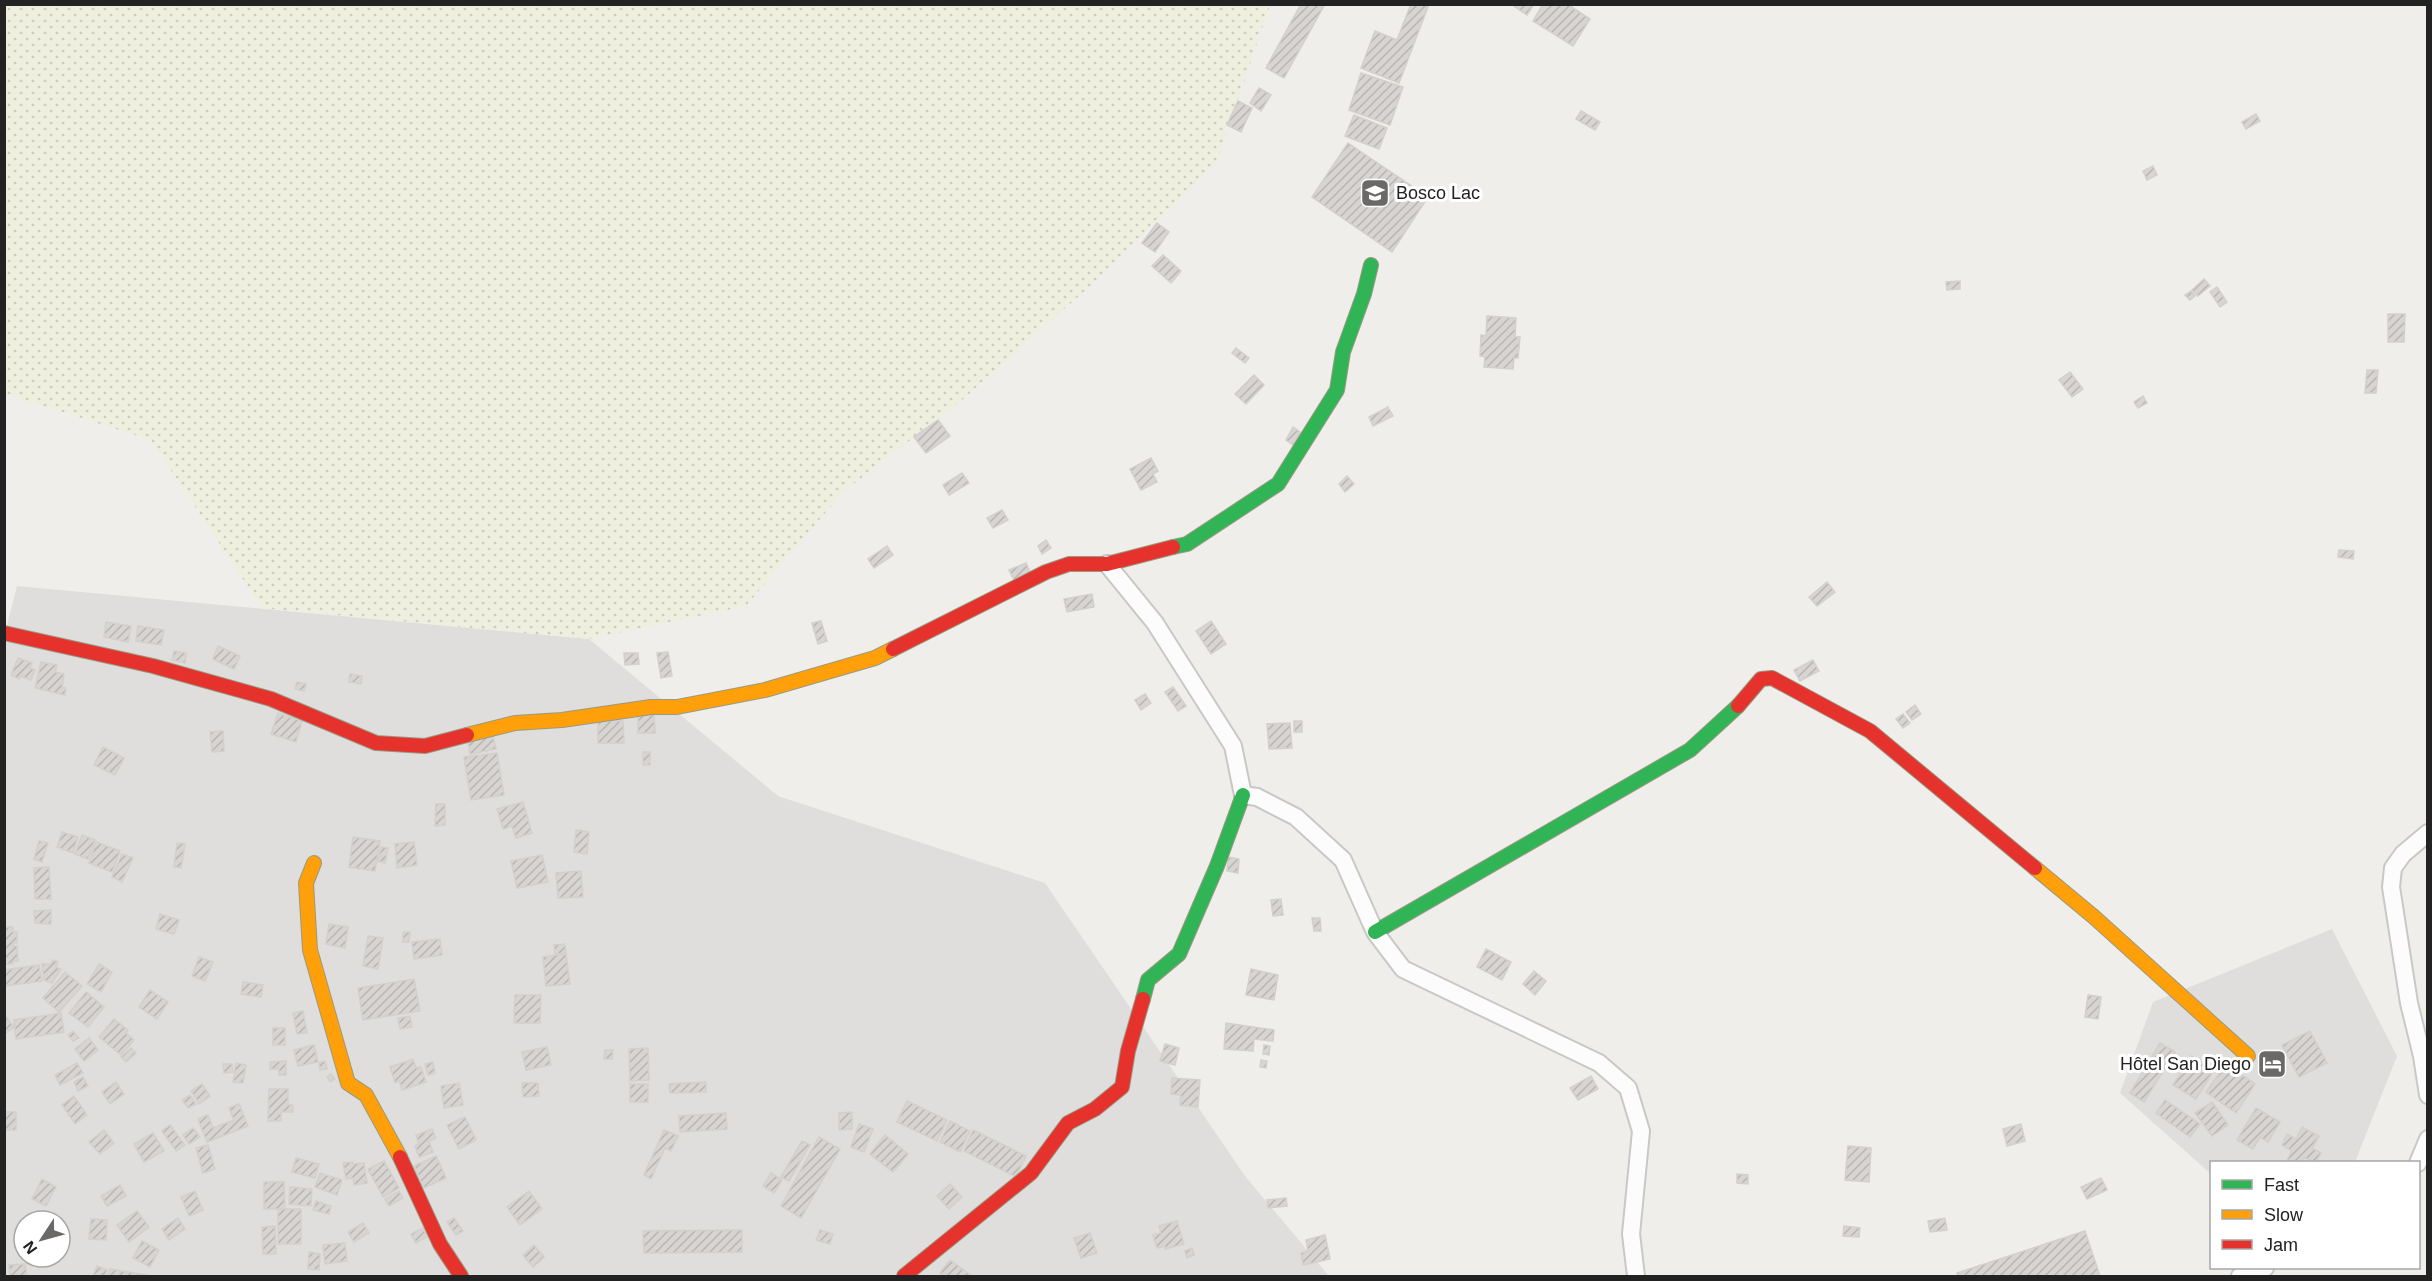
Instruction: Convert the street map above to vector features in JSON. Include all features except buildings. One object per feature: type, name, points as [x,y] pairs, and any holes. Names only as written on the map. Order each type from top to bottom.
[{"type":"street","points":[[4,633],[153,666],[271,699],[376,743],[425,746],[514,723],[562,720],[651,707],[677,707],[765,690],[875,658],[1046,572],[1070,564],[1107,564],[1187,544],[1278,484],[1337,390],[1343,352],[1364,294],[1371,265]]},
{"type":"street","points":[[904,1276],[1031,1173],[1068,1123],[1095,1109],[1122,1087],[1128,1051],[1148,980],[1179,954],[1217,866],[1243,795],[1233,746],[1155,623],[1107,564]]},
{"type":"street","points":[[1375,932],[1690,750],[1731,714],[1761,679],[1772,678],[1870,731],[2094,917],[2248,1056]]},
{"type":"street","points":[[1243,795],[1257,797],[1296,817],[1343,860],[1375,932],[1403,969],[1599,1063],[1628,1088],[1641,1131],[1631,1234],[1636,1276]]},
{"type":"street","points":[[2427,833],[2403,854],[2393,868],[2391,888],[2409,1003],[2422,1056],[2427,1095]]},
{"type":"street","points":[[314,864],[306,883],[310,950],[348,1083],[366,1095],[399,1154],[440,1244],[461,1276]]},
{"type":"street","points":[[2419,1161],[2427,1138]]},
{"type":"street","points":[[2240,1276],[2262,1269]]},
{"type":"shaded area","points":[[17,586],[589,639],[778,796],[1045,883],[1245,1176],[1329,1276],[5,1276],[4,637]]},
{"type":"shaded area","points":[[2332,929],[2397,1056],[2355,1161],[2210,1161],[2210,1173],[2120,1093],[2153,1002]]},
{"type":"green space","points":[[4,5],[1270,5],[1217,162],[1089,287],[961,401],[843,492],[746,606],[589,639],[262,608],[151,440],[5,394]]},
{"type":"traffic: fast","points":[[1173,547],[1187,544],[1278,484],[1337,390],[1343,352],[1364,294],[1371,265]]},
{"type":"traffic: fast","points":[[1375,932],[1690,750],[1738,706]]},
{"type":"traffic: fast","points":[[1143,999],[1148,980],[1179,954],[1217,866],[1243,795]]},
{"type":"traffic: slow","points":[[467,735],[515,723],[562,720],[651,707],[677,707],[765,690],[875,658],[893,649]]},
{"type":"traffic: slow","points":[[314,863],[306,883],[310,950],[348,1083],[366,1095],[400,1157]]},
{"type":"traffic: slow","points":[[2035,868],[2094,917],[2248,1056]]},
{"type":"traffic: jam","points":[[893,649],[1046,572],[1069,564],[1107,564],[1173,547]]},
{"type":"traffic: jam","points":[[4,633],[153,666],[271,699],[376,743],[425,746],[467,735]]},
{"type":"traffic: jam","points":[[1738,706],[1761,679],[1772,678],[1870,731],[2035,868]]},
{"type":"traffic: jam","points":[[904,1276],[1031,1173],[1068,1123],[1095,1109],[1122,1087],[1128,1051],[1143,999]]},
{"type":"traffic: jam","points":[[400,1157],[440,1244],[461,1276]]},
{"type":"place","name":"Bosco Lac","points":[[1375,193]]},
{"type":"place","name":"Hôtel San Diego","points":[[2272,1064]]}]
